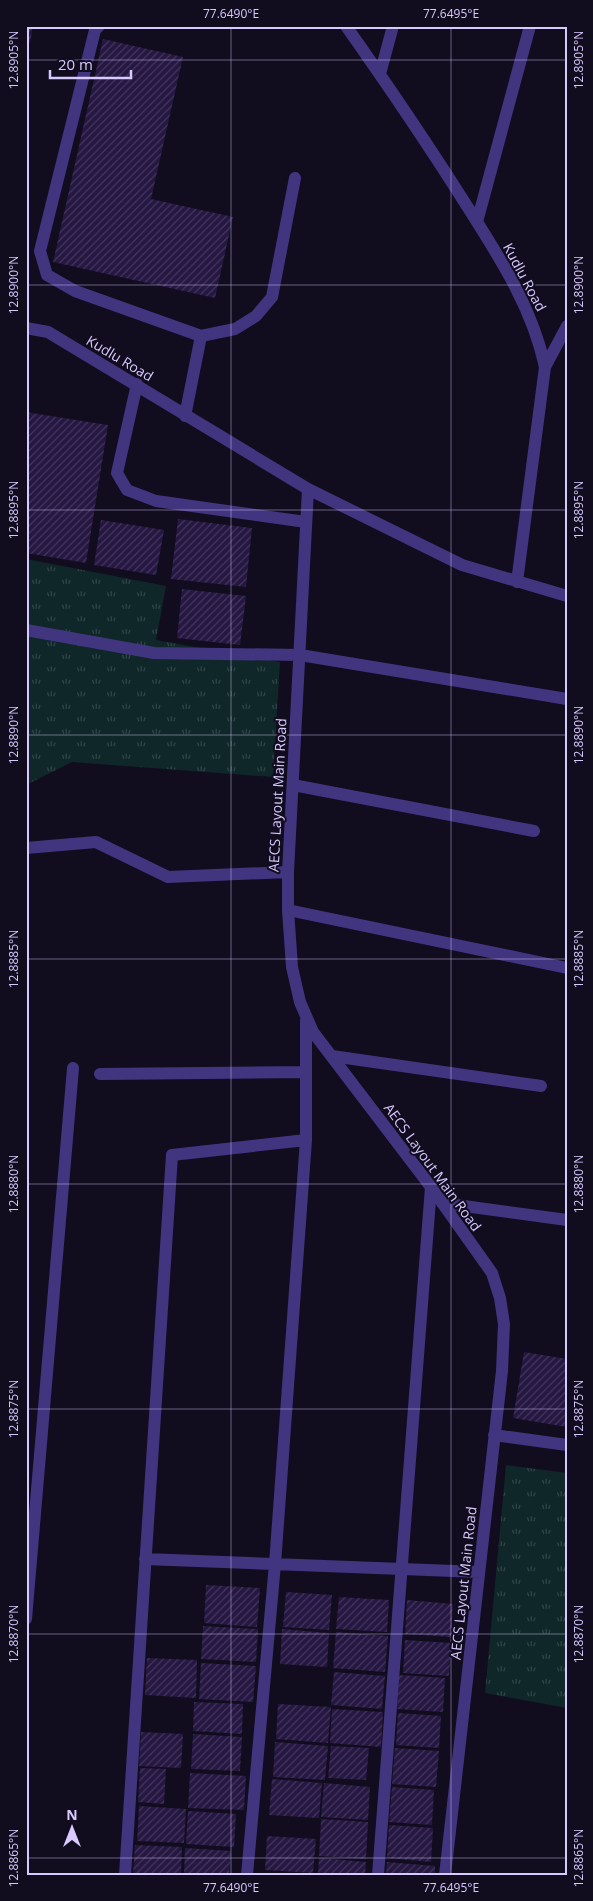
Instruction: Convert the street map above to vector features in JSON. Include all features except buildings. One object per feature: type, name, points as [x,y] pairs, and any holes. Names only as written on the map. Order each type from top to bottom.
[{"type":"street","points":[[99,26],[95,30],[40,251],[48,275],[75,291],[201,336],[235,329],[256,316],[272,297],[295,178]]},
{"type":"street","name":"Kudlu Road","points":[[346,26],[414,124],[477,222],[526,306],[539,340],[545,367],[517,582]]},
{"type":"street","points":[[380,74],[393,26]]},
{"type":"street","points":[[477,222],[530,26]]},
{"type":"street","points":[[545,367],[567,326]]},
{"type":"street","name":"Kudlu Road","points":[[26,328],[48,332],[308,489],[462,564],[567,596]]},
{"type":"street","points":[[185,416],[201,336]]},
{"type":"street","points":[[137,384],[117,473],[127,490],[156,501],[306,522]]},
{"type":"street","name":"AECS Layout Main Road","points":[[308,489],[288,872],[288,910],[292,967],[300,1002],[314,1032],[431,1187],[492,1273],[500,1298],[504,1334],[445,1875]]},
{"type":"street","points":[[26,630],[154,653],[300,655],[567,699]]},
{"type":"street","points":[[293,785],[534,831]]},
{"type":"street","points":[[26,848],[96,842],[168,877],[288,872]]},
{"type":"street","points":[[288,910],[567,968]]},
{"type":"street","points":[[248,1875],[275,1564],[306,1140],[306,1016]]},
{"type":"street","points":[[332,1056],[541,1086]]},
{"type":"street","points":[[26,1619],[73,1068]]},
{"type":"street","points":[[100,1074],[306,1072]]},
{"type":"street","points":[[125,1875],[172,1155],[306,1140]]},
{"type":"street","points":[[378,1875],[431,1187]]},
{"type":"street","points":[[442,1203],[567,1220]]},
{"type":"street","points":[[494,1435],[567,1446]]},
{"type":"street","points":[[145,1559],[479,1572]]},
{"type":"green space","points":[[26,559],[166,586],[156,640],[280,662],[273,777],[72,762],[26,785]]},
{"type":"green space","points":[[506,1465],[567,1473],[567,1708],[485,1693]]}]
